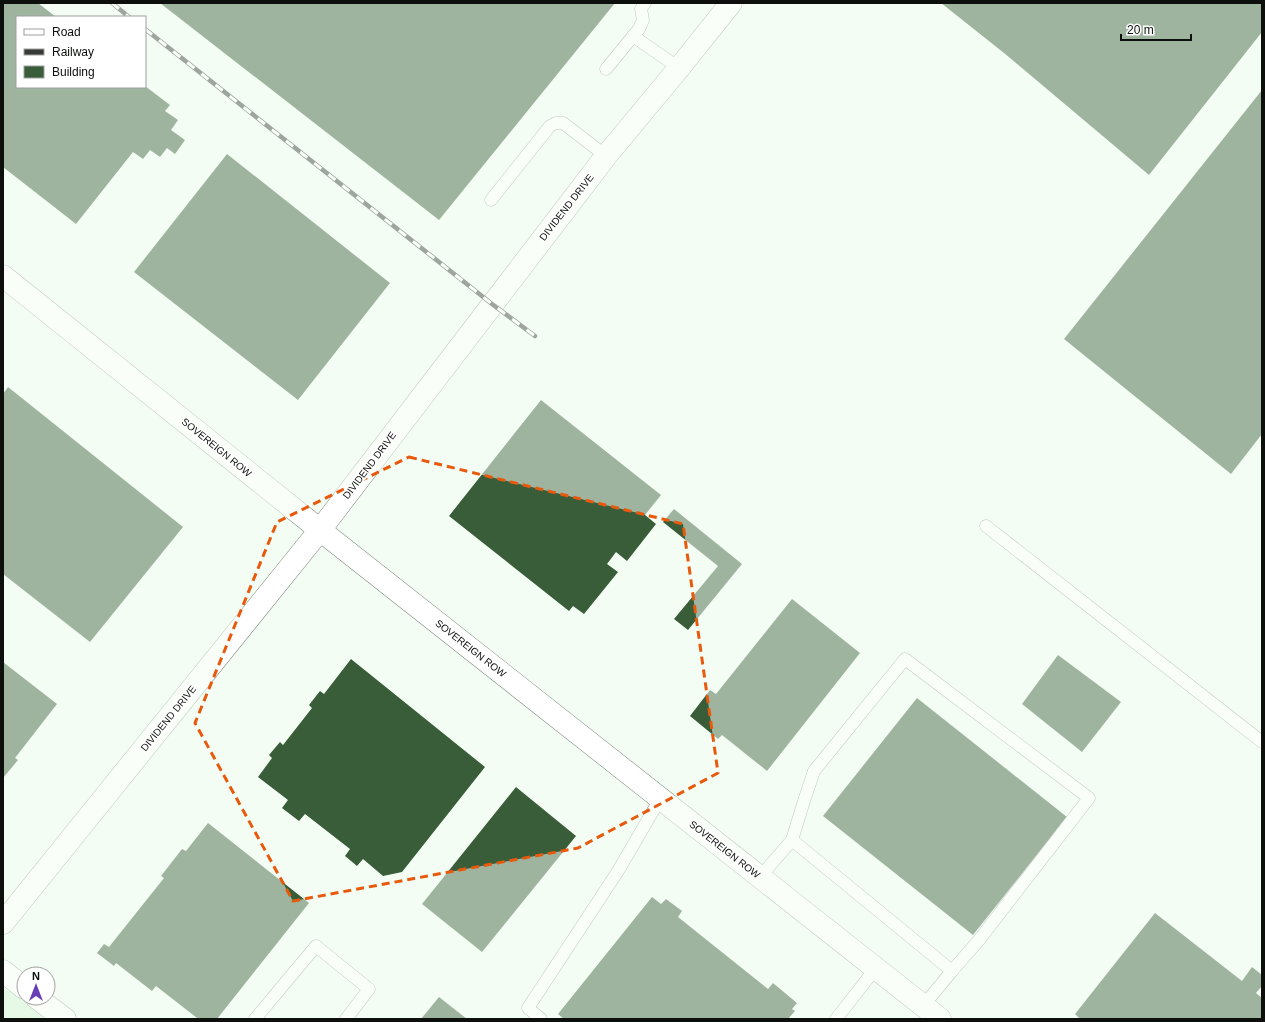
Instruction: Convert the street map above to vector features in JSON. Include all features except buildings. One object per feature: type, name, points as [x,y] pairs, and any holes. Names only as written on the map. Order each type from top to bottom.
[{"type":"street","name":"DIVIDEND DRIVE","points":[[3,923],[320,530],[606,156],[731,3]]},
{"type":"street","name":"SOVEREIGN ROW","points":[[3,276],[320,530],[940,1019]]},
{"type":"street","points":[[3,971],[16,982]]},
{"type":"street","points":[[47,1006],[64,1019]]},
{"type":"lane","points":[[606,69],[638,29],[643,20],[641,9],[646,3]]},
{"type":"lane","points":[[633,36],[679,68]]},
{"type":"lane","points":[[491,200],[550,126],[556,123],[563,123],[606,156]]},
{"type":"lane","points":[[986,526],[1262,742]]},
{"type":"lane","points":[[760,877],[792,840],[814,771],[905,659],[1089,798],[979,940],[923,1006]]},
{"type":"lane","points":[[541,1019],[528,1008],[618,872],[660,799]]},
{"type":"lane","points":[[792,840],[952,971]]},
{"type":"lane","points":[[255,1019],[316,946],[369,989],[346,1019]]},
{"type":"lane","points":[[836,1019],[876,968]]},
{"type":"highlighted area","points":[[409,457],[683,524],[718,773],[578,848],[293,901],[195,723],[277,522]]},
{"type":"green space","points":[[3,990],[16,994],[16,1006],[33,1006],[48,1019],[3,1019]]},
{"type":"railway","points":[[112,3],[128,16]]},
{"type":"railway","points":[[146,30],[492,304],[535,336]]}]
